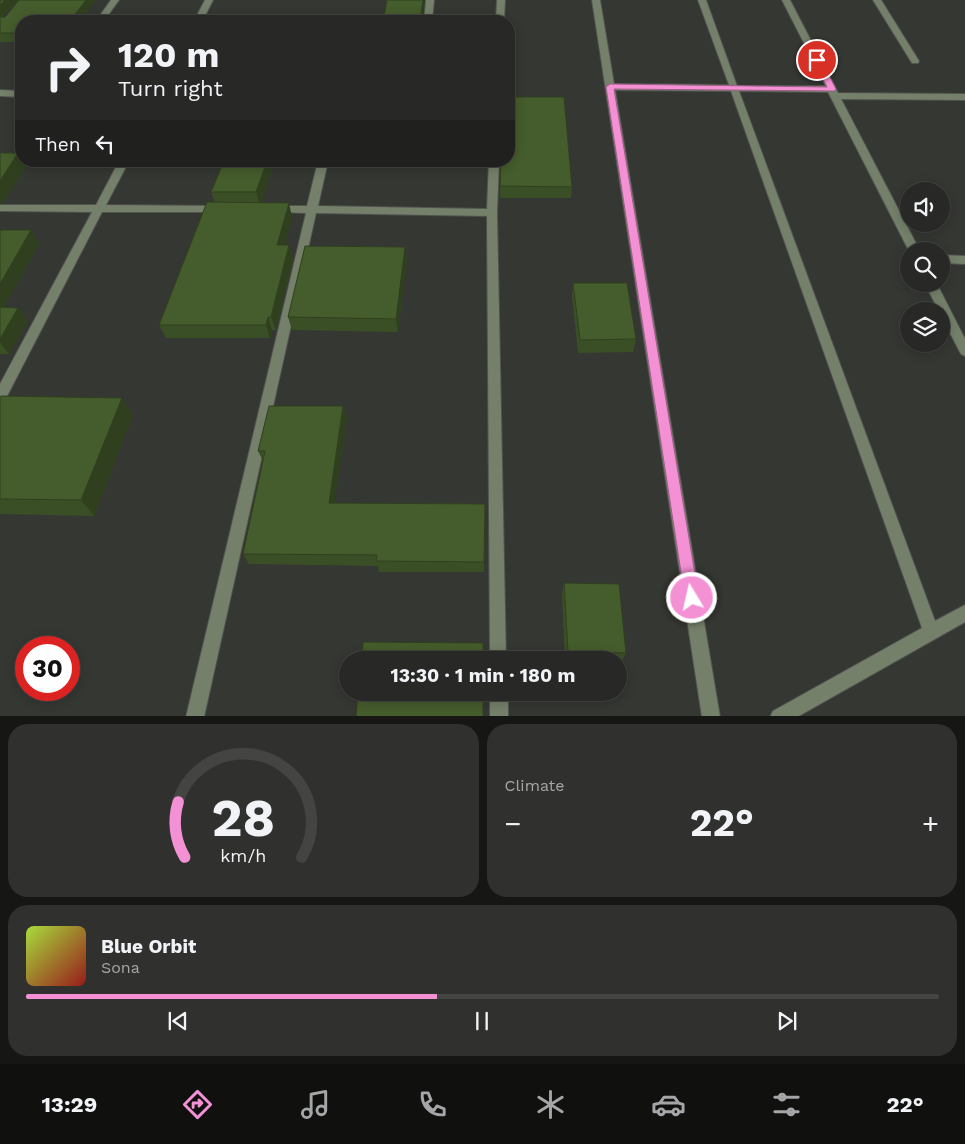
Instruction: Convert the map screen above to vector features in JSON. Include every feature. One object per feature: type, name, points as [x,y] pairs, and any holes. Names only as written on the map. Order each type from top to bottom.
[{"type":"street","points":[[104,15],[115,0]]},
{"type":"street","points":[[201,15],[209,0]]},
{"type":"street","points":[[429,15],[430,0]]},
{"type":"street","points":[[500,15],[501,0]]},
{"type":"street","points":[[596,0],[711,716]]},
{"type":"street","points":[[702,0],[931,632]]},
{"type":"street","points":[[786,0],[909,242]]},
{"type":"street","points":[[876,0],[915,61]]},
{"type":"street","points":[[610,87],[734,88],[965,97]]},
{"type":"street","points":[[0,93],[15,94]]},
{"type":"street","points":[[0,162],[15,162]]},
{"type":"street","points":[[0,396],[121,167]]},
{"type":"street","points":[[195,716],[322,167]]},
{"type":"street","points":[[494,167],[492,213],[498,651]]},
{"type":"street","points":[[0,208],[235,209]]},
{"type":"street","points":[[264,209],[492,213]]},
{"type":"street","points":[[950,259],[965,260]]},
{"type":"street","points":[[935,292],[965,351]]},
{"type":"street","points":[[779,716],[965,613]]},
{"type":"street","points":[[499,701],[499,716]]},
{"type":"building","points":[[19,0],[86,0],[75,15],[15,15],[15,33],[0,33],[0,17],[5,17]]},
{"type":"building","points":[[387,0],[423,0],[421,15],[384,15]]},
{"type":"building","points":[[515,97],[564,97],[572,187],[500,186],[501,167],[515,167]]},
{"type":"building","points":[[0,153],[15,153],[15,158],[0,181]]},
{"type":"building","points":[[221,167],[265,167],[256,192],[211,192]]},
{"type":"building","points":[[207,202],[289,203],[277,245],[289,245],[271,317],[268,317],[266,325],[159,325]]},
{"type":"building","points":[[0,230],[31,230],[0,284]]},
{"type":"building","points":[[305,246],[405,247],[396,319],[288,317]]},
{"type":"building","points":[[573,283],[627,283],[636,339],[580,340]]},
{"type":"building","points":[[0,307],[18,308],[0,339]]},
{"type":"building","points":[[1,396],[122,398],[81,500],[0,499]]},
{"type":"building","points":[[269,406],[343,406],[329,503],[485,504],[484,562],[376,561],[377,555],[243,554],[265,451],[258,451]]},
{"type":"building","points":[[564,583],[619,584],[626,651],[568,651]]},
{"type":"building","points":[[363,642],[483,643],[483,651],[362,651]]},
{"type":"building","points":[[357,701],[483,701],[483,716],[356,716]]},
{"type":"route","points":[[692,598],[610,87],[832,89],[817,60]]}]
